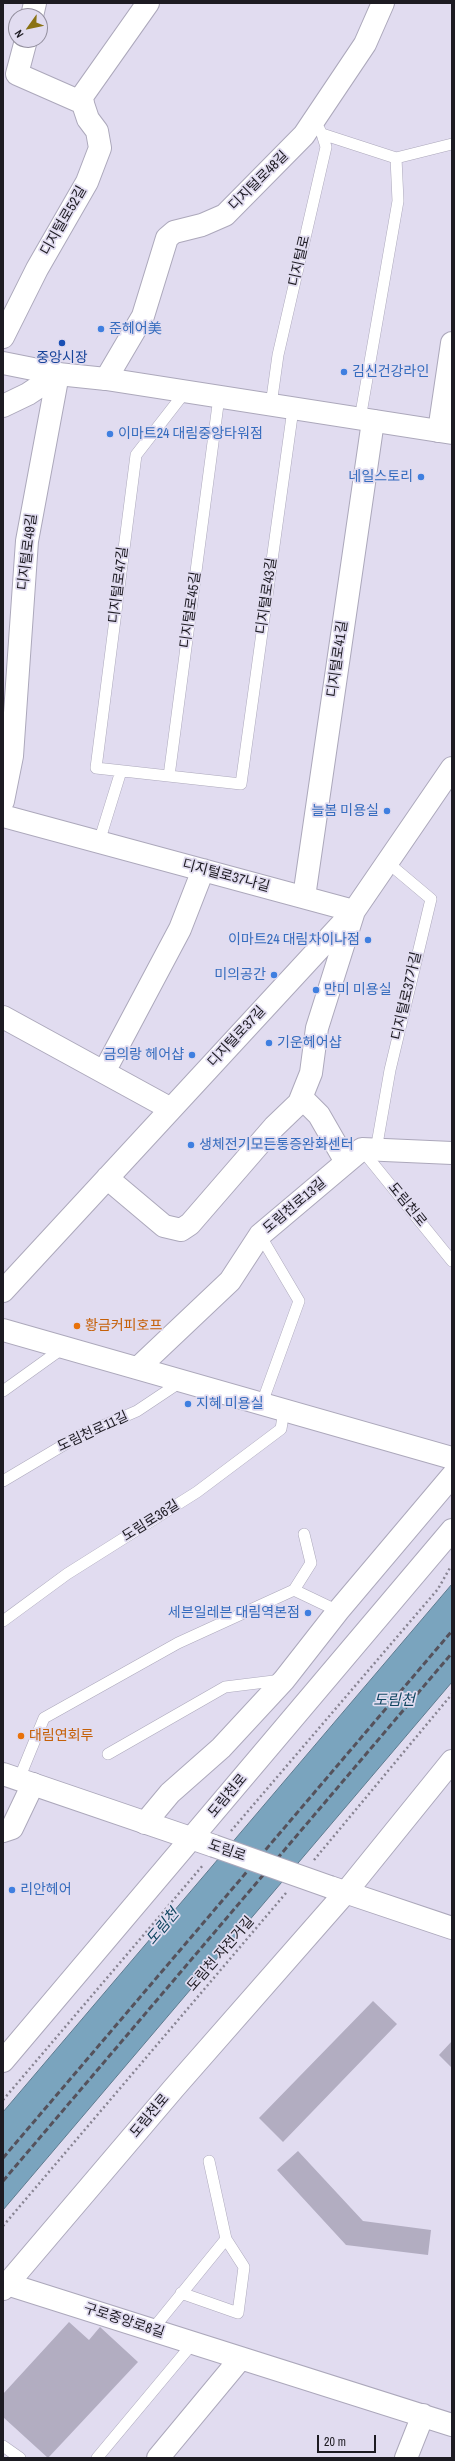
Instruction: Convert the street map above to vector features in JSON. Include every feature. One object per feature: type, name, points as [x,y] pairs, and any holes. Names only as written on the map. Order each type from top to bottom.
[{"type":"street","points":[[24,48],[18,74],[83,103],[82,98],[148,3]]},
{"type":"street","name":"디지털로48길","points":[[106,379],[143,316],[167,238],[174,232],[202,225],[225,215],[304,135],[318,127],[365,44],[383,3]]},
{"type":"street","name":"디지털로52길","points":[[3,337],[37,269],[87,182],[100,148],[98,131],[88,119],[83,103]]},
{"type":"street","points":[[3,363],[58,374],[106,379],[446,432],[452,343]]},
{"type":"street","points":[[3,406],[28,394],[58,374]]},
{"type":"street","name":"디지털로49길","points":[[3,801],[12,756],[8,730],[27,541],[58,374]]},
{"type":"street","name":"디지털로41길","points":[[304,897],[366,420]]},
{"type":"street","name":"디지털로37길","points":[[3,1291],[354,910],[452,768]]},
{"type":"street","name":"디지털로37나길","points":[[3,816],[354,910]]},
{"type":"street","points":[[104,1072],[180,929],[203,870]]},
{"type":"street","points":[[107,1178],[164,1226],[181,1230],[190,1224],[274,1127],[299,1103],[302,1098],[311,1072],[318,1028],[354,910]]},
{"type":"street","points":[[3,1017],[171,1109]]},
{"type":"street","points":[[302,1098],[361,1154],[452,1153]]},
{"type":"street","name":"도림천로13길","points":[[138,1368],[230,1281],[260,1235],[361,1154]]},
{"type":"street","points":[[3,1330],[452,1458]]},
{"type":"street","points":[[145,1823],[170,1793],[221,1748],[284,1680],[338,1611],[452,1476]]},
{"type":"street","name":"도림천로","points":[[3,2061],[452,1530]]},
{"type":"street","name":"도림천로","points":[[5,2286],[174,2088],[338,1889],[452,1761]]},
{"type":"street","points":[[3,1831],[12,1828],[18,1779]]},
{"type":"street","name":"도림로","points":[[18,1779],[452,1928]]},
{"type":"street","name":"구로중앙로8길","points":[[5,2286],[152,2330],[452,2425]]},
{"type":"street","points":[[158,2458],[241,2358]]},
{"type":"street","points":[[406,2458],[422,2415]]},
{"type":"lane","points":[[318,127],[396,158],[452,144]]},
{"type":"lane","name":"디지털로","points":[[271,405],[278,355],[326,147],[318,127]]},
{"type":"lane","points":[[366,420],[398,201],[396,158]]},
{"type":"lane","name":"디지털로47길","points":[[121,771],[96,768],[136,455],[185,392]]},
{"type":"lane","name":"디지털로45길","points":[[169,776],[220,397]]},
{"type":"lane","name":"디지털로43길","points":[[169,776],[241,784],[293,408]]},
{"type":"lane","points":[[99,842],[121,771],[169,776]]},
{"type":"lane","name":"디지털로37가길","points":[[361,1154],[390,1070],[430,899],[387,862]]},
{"type":"lane","name":"도림천로","points":[[361,1154],[452,1261]]},
{"type":"lane","points":[[260,1235],[299,1301],[262,1404]]},
{"type":"lane","points":[[3,1391],[64,1347]]},
{"type":"lane","name":"도림천로11길","points":[[3,1481],[77,1437],[137,1412],[182,1381]]},
{"type":"lane","name":"도림로36길","points":[[3,1621],[67,1574],[197,1492],[281,1429],[284,1410]]},
{"type":"lane","points":[[18,1779],[44,1718],[178,1642],[294,1590],[311,1563],[304,1534]]},
{"type":"lane","points":[[294,1590],[338,1611]]},
{"type":"lane","points":[[108,1754],[225,1687],[284,1680]]},
{"type":"lane","points":[[182,2293],[238,2313],[244,2267],[226,2239],[209,2161]]},
{"type":"lane","points":[[152,2330],[226,2239]]},
{"type":"lane","points":[[98,2458],[193,2343]]},
{"type":"lane","points":[[3,2446],[20,2458]]},
{"type":"path","points":[[310,1864],[452,1694]]},
{"type":"path","name":"도림천 자전거길","points":[[3,2226],[290,1888]]},
{"type":"water","name":"도림천","points":[[452,1584],[452,1682],[3,2210],[3,2112]]},
{"type":"building","points":[[373,2001],[397,2024],[283,2142],[259,2118]]},
{"type":"building","points":[[452,2041],[452,2068],[439,2055]]},
{"type":"building","points":[[298,2151],[363,2221],[431,2230],[428,2255],[346,2245],[277,2170]]},
{"type":"building","points":[[69,2322],[89,2340],[100,2327],[138,2362],[48,2458],[3,2417],[3,2394]]},
{"type":"railway","points":[[3,2158],[452,1631]]},
{"type":"railway","points":[[3,2181],[452,1653]]},
{"type":"place","name":"준헤어美","points":[[101,329]]},
{"type":"place","name":"중앙시장","points":[[62,343]]},
{"type":"place","name":"김신건강라인","points":[[344,372]]},
{"type":"place","name":"이마트24 대림중앙타워점","points":[[110,434]]},
{"type":"place","name":"네일스토리","points":[[421,477]]},
{"type":"place","name":"늘봄 미용실","points":[[387,811]]},
{"type":"place","name":"이마트24 대림차이나점","points":[[368,940]]},
{"type":"place","name":"미의공간","points":[[274,975]]},
{"type":"place","name":"만미 미용실","points":[[316,990]]},
{"type":"place","name":"기운헤어샵","points":[[269,1043]]},
{"type":"place","name":"금의랑 헤어샵","points":[[192,1055]]},
{"type":"place","name":"생체전기모든통증완화센터","points":[[191,1145]]},
{"type":"place","name":"황금커피호프","points":[[77,1326]]},
{"type":"place","name":"지혜 미용실","points":[[188,1404]]},
{"type":"place","name":"세븐일레븐 대림역본점","points":[[308,1613]]},
{"type":"place","name":"대림연회루","points":[[21,1736]]},
{"type":"place","name":"리안헤어","points":[[12,1890]]}]
